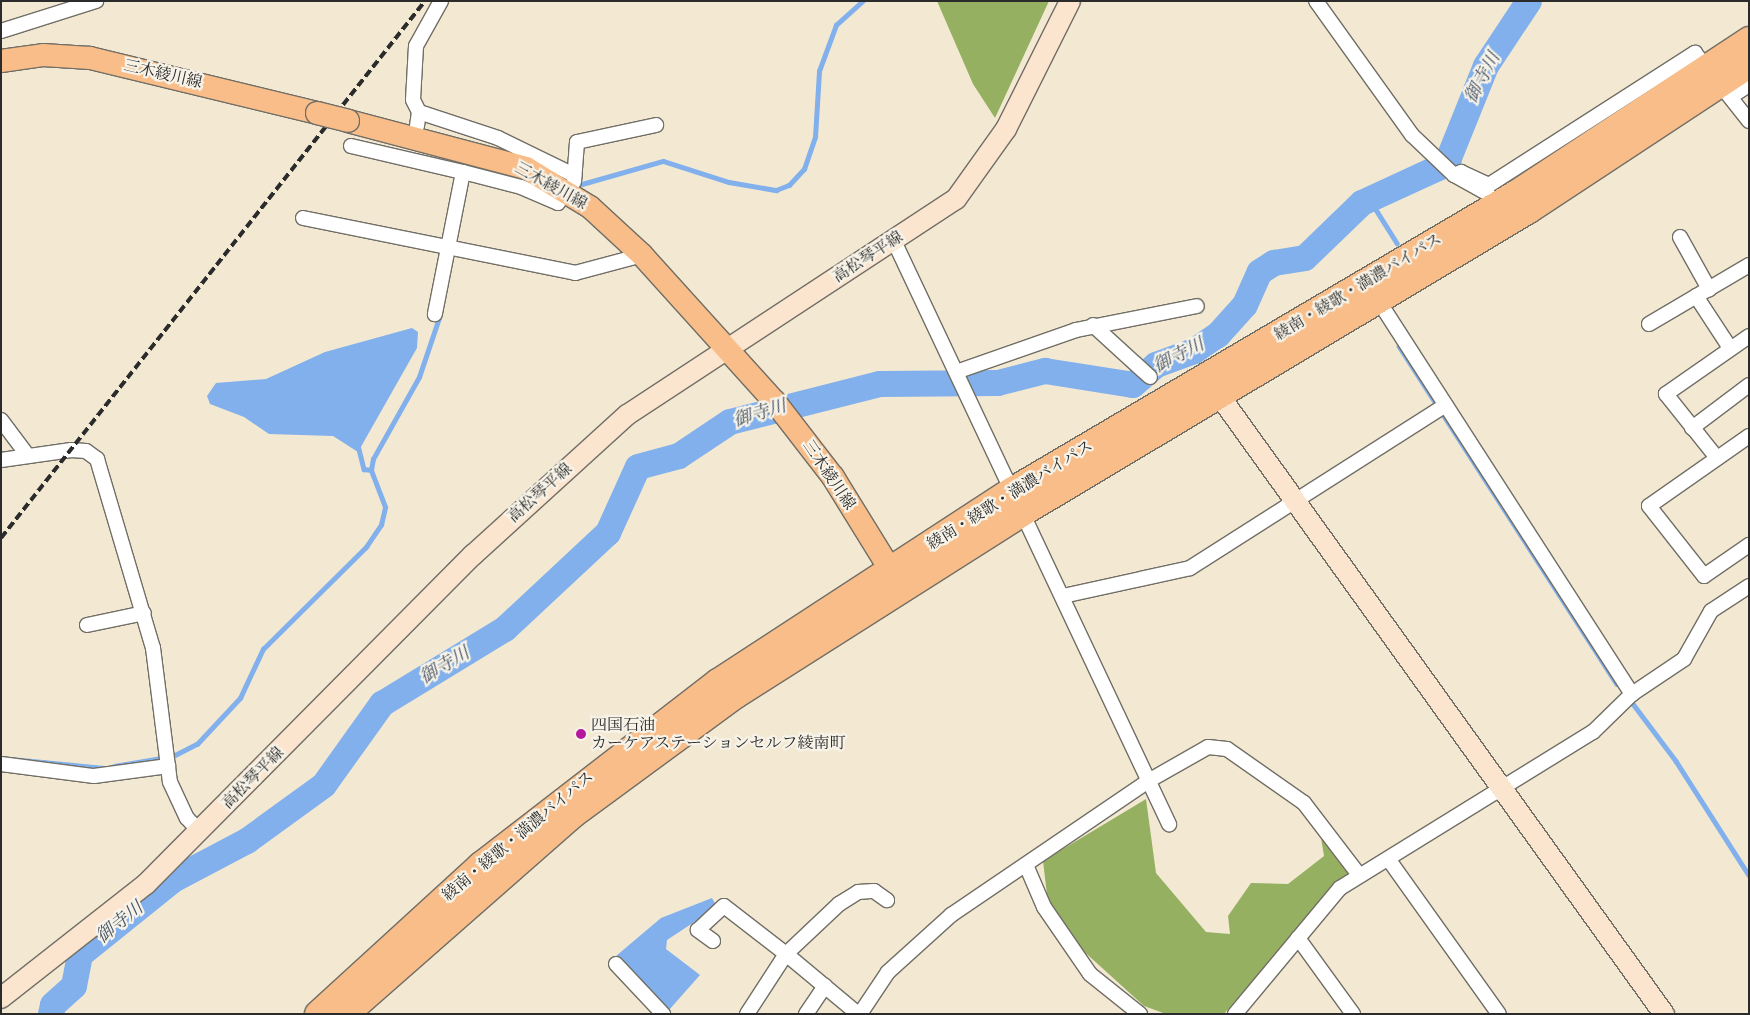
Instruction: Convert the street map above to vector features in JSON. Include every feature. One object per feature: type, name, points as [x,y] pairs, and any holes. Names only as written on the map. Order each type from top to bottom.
[{"type":"highway","name":"綾南・綾歌・満濃バイパス","points":[[318,1014],[411,926],[559,800],[667,717],[896,578],[1018,501],[1212,387],[1495,206],[1721,83],[1749,40]]},
{"type":"highway","name":"綾南・綾歌・満濃バイパス","points":[[1212,387],[1378,300],[1529,210],[1749,64]]},
{"type":"highway","name":"綾南・綾歌・満濃バイパス","points":[[346,1014],[571,816],[681,732],[896,578]]},
{"type":"main road","name":"高松琴平線","points":[[1,998],[146,884],[543,489],[627,415],[956,199],[981,170],[1070,1]]},
{"type":"main road","name":"三木綾川線","points":[[1,61],[43,55],[90,58],[491,156],[571,187],[642,255],[790,420],[896,578]]},
{"type":"main road","points":[[1212,387],[1664,1014]]},
{"type":"street","points":[[1,31],[96,1]]},
{"type":"street","points":[[417,126],[419,112],[413,100],[416,46],[442,1]]},
{"type":"street","points":[[1316,1],[1388,106],[1412,135],[1448,167],[1488,193],[1495,206]]},
{"type":"street","points":[[1448,167],[1489,185],[1695,53],[1721,83],[1749,121]]},
{"type":"street","points":[[1721,83],[1749,85]]},
{"type":"street","points":[[419,112],[498,138],[571,187]]},
{"type":"street","points":[[351,146],[413,154],[463,172],[521,187],[558,203],[571,187],[577,142],[656,125]]},
{"type":"street","points":[[435,314],[463,172]]},
{"type":"street","points":[[303,218],[575,273],[642,255]]},
{"type":"street","points":[[1680,237],[1709,288]]},
{"type":"street","points":[[894,241],[1064,596],[1169,824]]},
{"type":"street","points":[[1649,324],[1749,265]]},
{"type":"street","points":[[1696,296],[1730,348]]},
{"type":"street","points":[[1378,300],[1442,408],[1632,694]]},
{"type":"street","points":[[957,373],[1093,325],[1197,306]]},
{"type":"street","points":[[1093,325],[1146,374]]},
{"type":"street","points":[[1717,458],[1666,394],[1749,336]]},
{"type":"street","points":[[1692,428],[1749,385]]},
{"type":"street","points":[[1064,596],[1190,568],[1294,503],[1391,436],[1442,408]]},
{"type":"street","points":[[1,420],[28,456]]},
{"type":"street","points":[[1749,436],[1649,506],[1704,576],[1749,545]]},
{"type":"street","points":[[1,460],[86,451],[97,459],[144,613],[167,760],[177,801],[200,832]]},
{"type":"street","points":[[1235,1014],[1340,888],[1359,875],[1389,860],[1593,732],[1632,694],[1684,659],[1711,611],[1749,586]]},
{"type":"street","points":[[87,625],[144,613]]},
{"type":"street","points":[[713,941],[698,930],[724,906],[859,1014],[888,972],[952,914],[1150,780],[1208,748],[1227,749],[1304,803],[1359,875]]},
{"type":"street","points":[[1,764],[94,776],[167,760]]},
{"type":"street","points":[[1389,860],[1499,1014]]},
{"type":"street","points":[[1026,865],[1044,907],[1090,974],[1140,1014]]},
{"type":"street","points":[[747,1014],[786,954],[839,904],[858,892],[874,890],[887,900]]},
{"type":"street","points":[[1298,938],[1353,1014]]},
{"type":"street","points":[[616,964],[663,1014]]},
{"type":"street","points":[[806,1014],[826,986]]},
{"type":"green space","points":[[937,1],[1049,1],[995,118],[973,84]]},
{"type":"green space","points":[[1146,799],[1156,873],[1206,932],[1230,934],[1228,916],[1251,883],[1288,884],[1324,856],[1320,832],[1351,873],[1335,885],[1224,1014],[1166,1014],[1144,1006],[1079,947],[1048,903],[1043,861]]},
{"type":"water","points":[[412,328],[418,332],[417,348],[358,452],[333,436],[269,434],[244,417],[210,404],[207,396],[216,383],[266,379],[325,352]]},
{"type":"water","points":[[712,898],[717,907],[667,940],[666,949],[700,975],[669,1010],[616,956],[661,918]]},
{"type":"waterway","points":[[582,184],[663,161],[729,182],[776,190],[789,185],[804,169],[815,137],[819,71],[836,25],[863,1]]},
{"type":"waterway","name":"御寺川","points":[[51,1014],[53,1005],[74,986],[80,955],[173,880],[247,841],[324,785],[382,704],[505,629],[608,533],[638,467],[679,456],[730,422],[880,384],[998,383],[1045,371],[1133,385],[1156,365],[1194,351],[1218,335],[1245,305],[1260,272],[1274,263],[1305,258],[1362,203],[1438,168],[1449,158],[1486,66],[1529,1]]},
{"type":"waterway","points":[[1370,200],[1397,243]]},
{"type":"waterway","points":[[114,766],[173,756],[197,744],[240,698],[263,649],[366,547],[381,525],[385,507],[371,470],[373,459],[419,377],[440,315]]},
{"type":"waterway","points":[[1399,346],[1617,684]]},
{"type":"waterway","points":[[358,445],[364,469],[371,470]]},
{"type":"waterway","points":[[1631,701],[1676,761],[1749,875]]},
{"type":"waterway","points":[[1,758],[104,768]]},
{"type":"railway","points":[[1,538],[425,1]]},
{"type":"place","name":"四国石油 カーケアステーションセルフ綾南町","points":[[581,734]]}]
